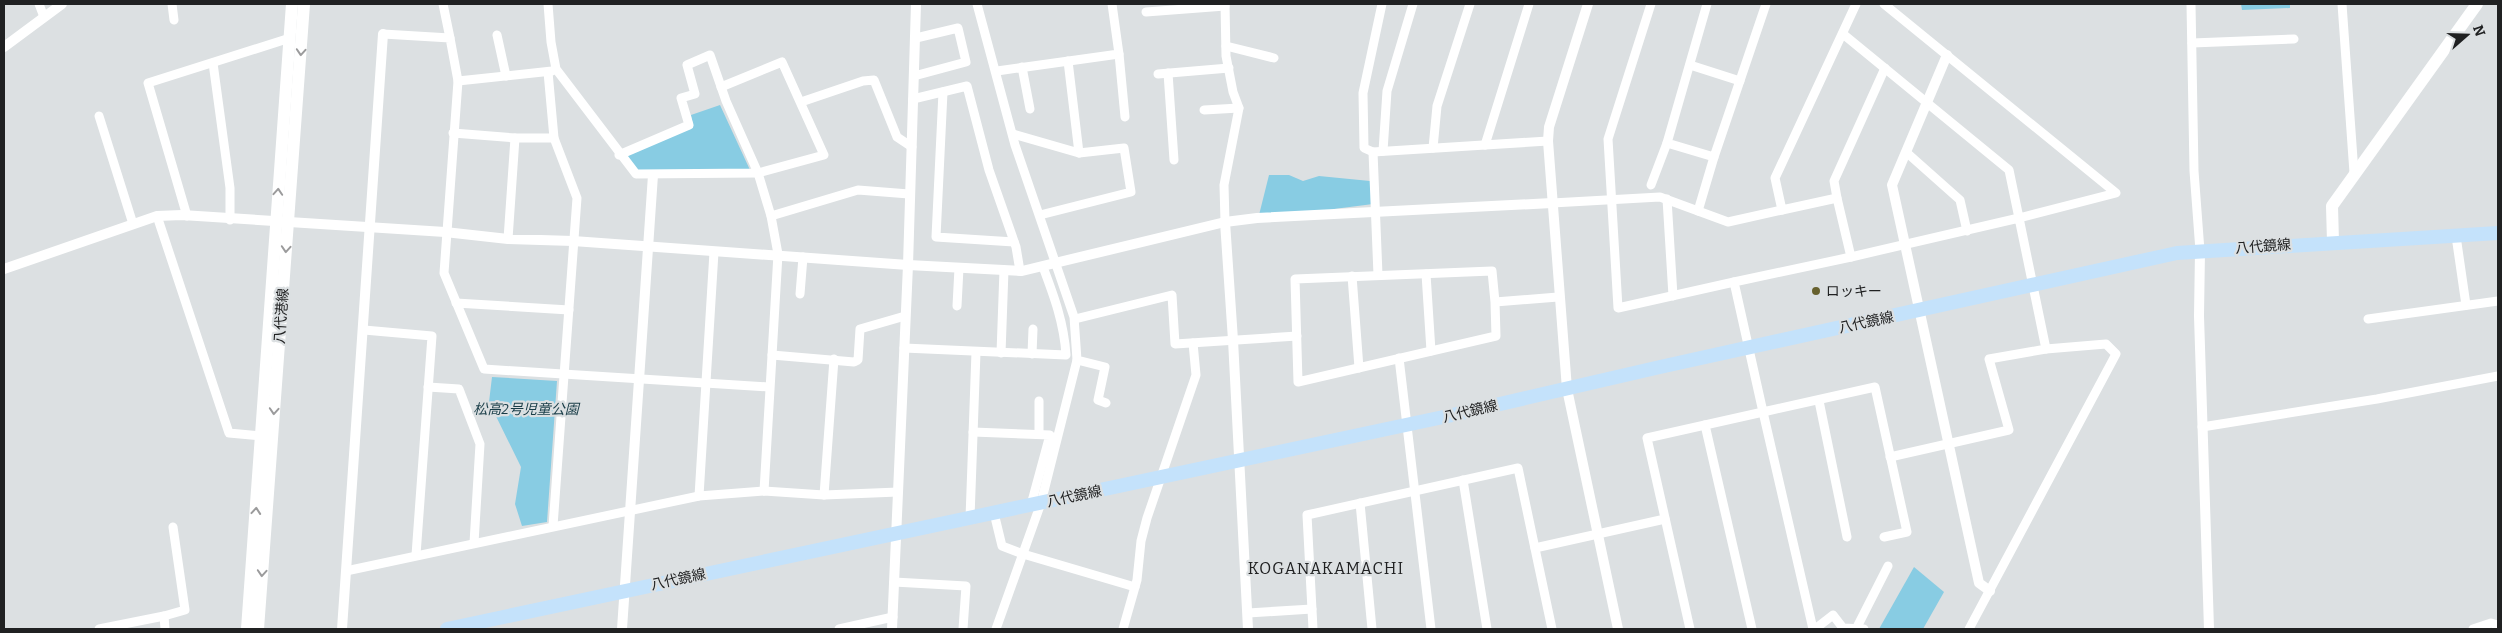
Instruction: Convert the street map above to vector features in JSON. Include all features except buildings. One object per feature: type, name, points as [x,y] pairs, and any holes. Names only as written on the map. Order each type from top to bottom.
[{"type":"main road","name":"八代港線","points":[[258,629],[282,222],[292,4]]},
{"type":"main road","name":"八代港線","points":[[247,629],[262,436],[304,4]]},
{"type":"main road","points":[[2333,242],[2332,206],[2476,4]]},
{"type":"main road","name":"八代鏡線","points":[[448,629],[1406,425],[2142,260],[2200,250],[2498,233]]},
{"type":"street","points":[[39,4],[44,17]]},
{"type":"street","points":[[4,47],[62,4]]},
{"type":"street","points":[[172,4],[174,20]]},
{"type":"street","points":[[443,4],[458,81],[444,273],[484,369],[769,387]]},
{"type":"street","points":[[548,4],[554,138],[576,198],[553,526]]},
{"type":"street","points":[[892,629],[908,265],[916,4]]},
{"type":"street","points":[[977,4],[1013,134],[1075,319],[1077,360],[1054,458],[1036,504]]},
{"type":"street","points":[[1112,4],[1125,117]]},
{"type":"street","points":[[1382,4],[1364,93],[1362,114],[1364,148],[1378,151],[1548,141]]},
{"type":"street","points":[[1378,276],[1376,212],[1378,151],[1387,91],[1412,4]]},
{"type":"street","points":[[1433,148],[1438,106],[1470,4]]},
{"type":"street","points":[[1485,145],[1528,4]]},
{"type":"street","points":[[1588,4],[1549,127],[1548,141],[1558,297],[1567,389],[1596,535],[1618,629]]},
{"type":"street","points":[[1651,4],[1608,139],[1618,308],[1904,245],[2116,193],[1884,4]]},
{"type":"street","points":[[1651,185],[1667,143],[1707,4]]},
{"type":"street","points":[[1698,211],[1714,157],[1766,4]]},
{"type":"street","points":[[1782,210],[1775,178],[1856,4]]},
{"type":"street","points":[[2191,4],[2194,171],[2200,250],[2202,427],[2209,629]]},
{"type":"street","points":[[2342,4],[2354,173]]},
{"type":"street","points":[[1146,12],[1225,5],[1226,46],[1233,92],[1239,108],[1224,185],[1248,629]]},
{"type":"street","points":[[914,76],[966,62],[958,28],[916,38]]},
{"type":"street","points":[[342,629],[383,34],[450,38]]},
{"type":"street","points":[[1843,34],[2009,170],[2034,283],[2046,349]]},
{"type":"street","points":[[497,35],[506,76]]},
{"type":"street","points":[[188,216],[148,82],[290,38]]},
{"type":"street","points":[[2192,43],[2294,39]]},
{"type":"street","points":[[1226,46],[1274,58]]},
{"type":"street","points":[[997,71],[1119,54]]},
{"type":"street","points":[[619,155],[689,125],[681,98],[695,94],[687,65],[710,55],[721,87],[758,173],[771,216],[778,254],[764,490]]},
{"type":"street","points":[[1947,55],[1892,185],[1979,583],[1990,591]]},
{"type":"street","points":[[1068,61],[1078,153]]},
{"type":"street","points":[[552,71],[636,174],[758,173],[824,155],[782,62],[721,87]]},
{"type":"street","points":[[213,63],[230,188],[230,220]]},
{"type":"street","points":[[1690,65],[1740,81]]},
{"type":"street","points":[[1022,67],[1030,109]]},
{"type":"street","points":[[1158,74],[1229,68]]},
{"type":"street","points":[[1851,257],[1834,182],[1884,68]]},
{"type":"street","points":[[458,81],[552,71]]},
{"type":"street","points":[[1168,73],[1174,160]]},
{"type":"street","points":[[801,102],[863,81],[874,80],[897,137],[912,147]]},
{"type":"street","points":[[913,99],[967,86],[989,170],[1014,242],[1020,271]]},
{"type":"street","points":[[943,92],[936,237],[1014,242]]},
{"type":"street","points":[[1204,110],[1239,108]]},
{"type":"street","points":[[99,116],[133,224]]},
{"type":"street","points":[[453,133],[515,138],[554,138]]},
{"type":"street","points":[[1013,134],[1078,153],[1124,148],[1131,192],[1040,215]]},
{"type":"street","points":[[508,239],[515,138]]},
{"type":"street","points":[[1667,143],[1714,157]]},
{"type":"street","points":[[1906,152],[1960,200],[1967,230]]},
{"type":"street","points":[[622,629],[654,175]]},
{"type":"street","points":[[771,216],[858,190],[909,194]]},
{"type":"street","points":[[4,269],[157,216],[188,216],[446,232],[508,239],[573,241],[650,248],[778,254],[908,265],[1020,271],[1225,222],[1256,218],[1660,197],[1728,222],[1837,198]]},
{"type":"street","points":[[1667,199],[1673,296]]},
{"type":"street","points":[[157,216],[229,433],[262,436]]},
{"type":"street","points":[[2456,236],[2466,305]]},
{"type":"street","points":[[700,496],[714,252]]},
{"type":"street","points":[[800,294],[803,257]]},
{"type":"street","points":[[904,348],[1066,355],[1065,332],[1043,266]]},
{"type":"street","points":[[957,306],[959,268]]},
{"type":"street","points":[[1001,353],[1004,270]]},
{"type":"street","points":[[1492,271],[1496,336],[1298,382],[1295,279],[1378,276],[1492,271]]},
{"type":"street","points":[[1426,274],[1431,351]]},
{"type":"street","points":[[1352,276],[1359,368]]},
{"type":"street","points":[[1734,282],[1814,629],[1833,615],[1843,628],[1864,629]]},
{"type":"street","points":[[1075,319],[1172,295],[1175,344],[1297,336]]},
{"type":"street","points":[[1495,302],[1558,297]]},
{"type":"street","points":[[2368,319],[2498,301]]},
{"type":"street","points":[[456,303],[569,310]]},
{"type":"street","points":[[772,355],[854,362],[858,360],[860,329],[905,316]]},
{"type":"street","points":[[1032,354],[1033,329]]},
{"type":"street","points":[[364,330],[432,336],[416,555]]},
{"type":"street","points":[[1123,629],[1135,587],[1141,541],[1191,385],[1196,376],[1193,343]]},
{"type":"street","points":[[1890,457],[2008,430],[1990,359],[2046,349],[2106,344],[2116,354],[1969,629]]},
{"type":"street","points":[[970,518],[976,352]]},
{"type":"street","points":[[1399,358],[1431,629]]},
{"type":"street","points":[[824,495],[834,359]]},
{"type":"street","points":[[1077,360],[1106,367],[1098,400],[1106,402]]},
{"type":"street","points":[[2202,427],[2376,399],[2498,376]]},
{"type":"street","points":[[428,387],[458,389],[480,444],[474,542]]},
{"type":"street","points":[[1690,629],[1646,438],[1820,401],[1875,387],[1907,532],[1884,537]]},
{"type":"street","points":[[1039,401],[1039,434]]},
{"type":"street","points":[[1820,401],[1847,537]]},
{"type":"street","points":[[1705,425],[1752,629]]},
{"type":"street","points":[[974,432],[1050,434],[1036,504],[1023,554],[996,629]]},
{"type":"street","points":[[1313,629],[1307,515],[1518,468],[1552,629]]},
{"type":"street","points":[[1463,480],[1487,629]]},
{"type":"street","points":[[346,571],[474,542],[700,496],[764,490],[824,495],[898,492]]},
{"type":"street","points":[[1360,503],[1372,629]]},
{"type":"street","points":[[994,513],[1002,546],[1135,587]]},
{"type":"street","points":[[1535,548],[1665,519]]},
{"type":"street","points":[[99,629],[185,610],[173,527]]},
{"type":"street","points":[[1856,629],[1888,566]]},
{"type":"street","points":[[894,582],[966,586],[964,629]]},
{"type":"street","points":[[1248,613],[1312,609]]},
{"type":"street","points":[[164,616],[165,629]]},
{"type":"street","points":[[839,629],[893,617]]},
{"type":"street","points":[[2473,629],[2491,623],[2498,625]]},
{"type":"green space","points":[[2241,4],[2290,4],[2290,8],[2242,10]]},
{"type":"green space","points":[[720,105],[750,170],[638,170],[624,155],[693,125],[691,115]]},
{"type":"green space","points":[[1269,175],[1289,175],[1303,181],[1319,176],[1370,181],[1373,204],[1334,209],[1328,214],[1259,215]]},
{"type":"green space","name":"松高2号児童公園","points":[[492,377],[557,381],[547,522],[522,526],[515,504],[521,467],[489,402]]},
{"type":"green space","points":[[1914,567],[1944,592],[1923,629],[1879,629]]},
{"type":"place","name":"ロッキー","points":[[1816,291]]},
{"type":"district","name":"KOGANAKAMACHI","points":[[1326,568]]}]
